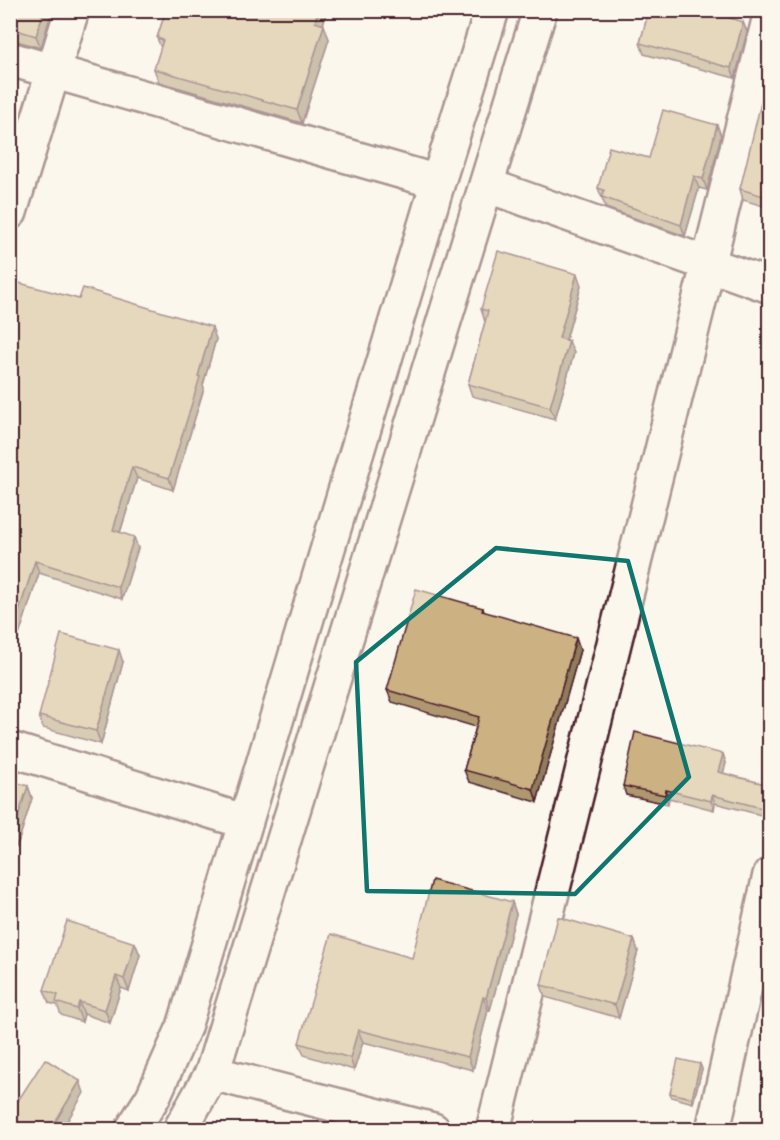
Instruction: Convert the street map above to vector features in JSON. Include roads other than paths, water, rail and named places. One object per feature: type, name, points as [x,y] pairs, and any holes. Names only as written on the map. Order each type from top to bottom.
[{"type":"street","points":[[10,212],[72,10]]},
{"type":"street","points":[[132,1130],[153,1097],[184,1027],[438,182],[492,10]]},
{"type":"street","points":[[180,1130],[212,1073],[540,10]]},
{"type":"street","points":[[493,1130],[770,16]]},
{"type":"street","points":[[10,59],[438,182]]},
{"type":"street","points":[[486,185],[770,286]]},
{"type":"street","points":[[10,749],[246,822]]},
{"type":"street","points":[[712,1130],[770,875]]},
{"type":"street","points":[[212,1073],[433,1130]]}]
